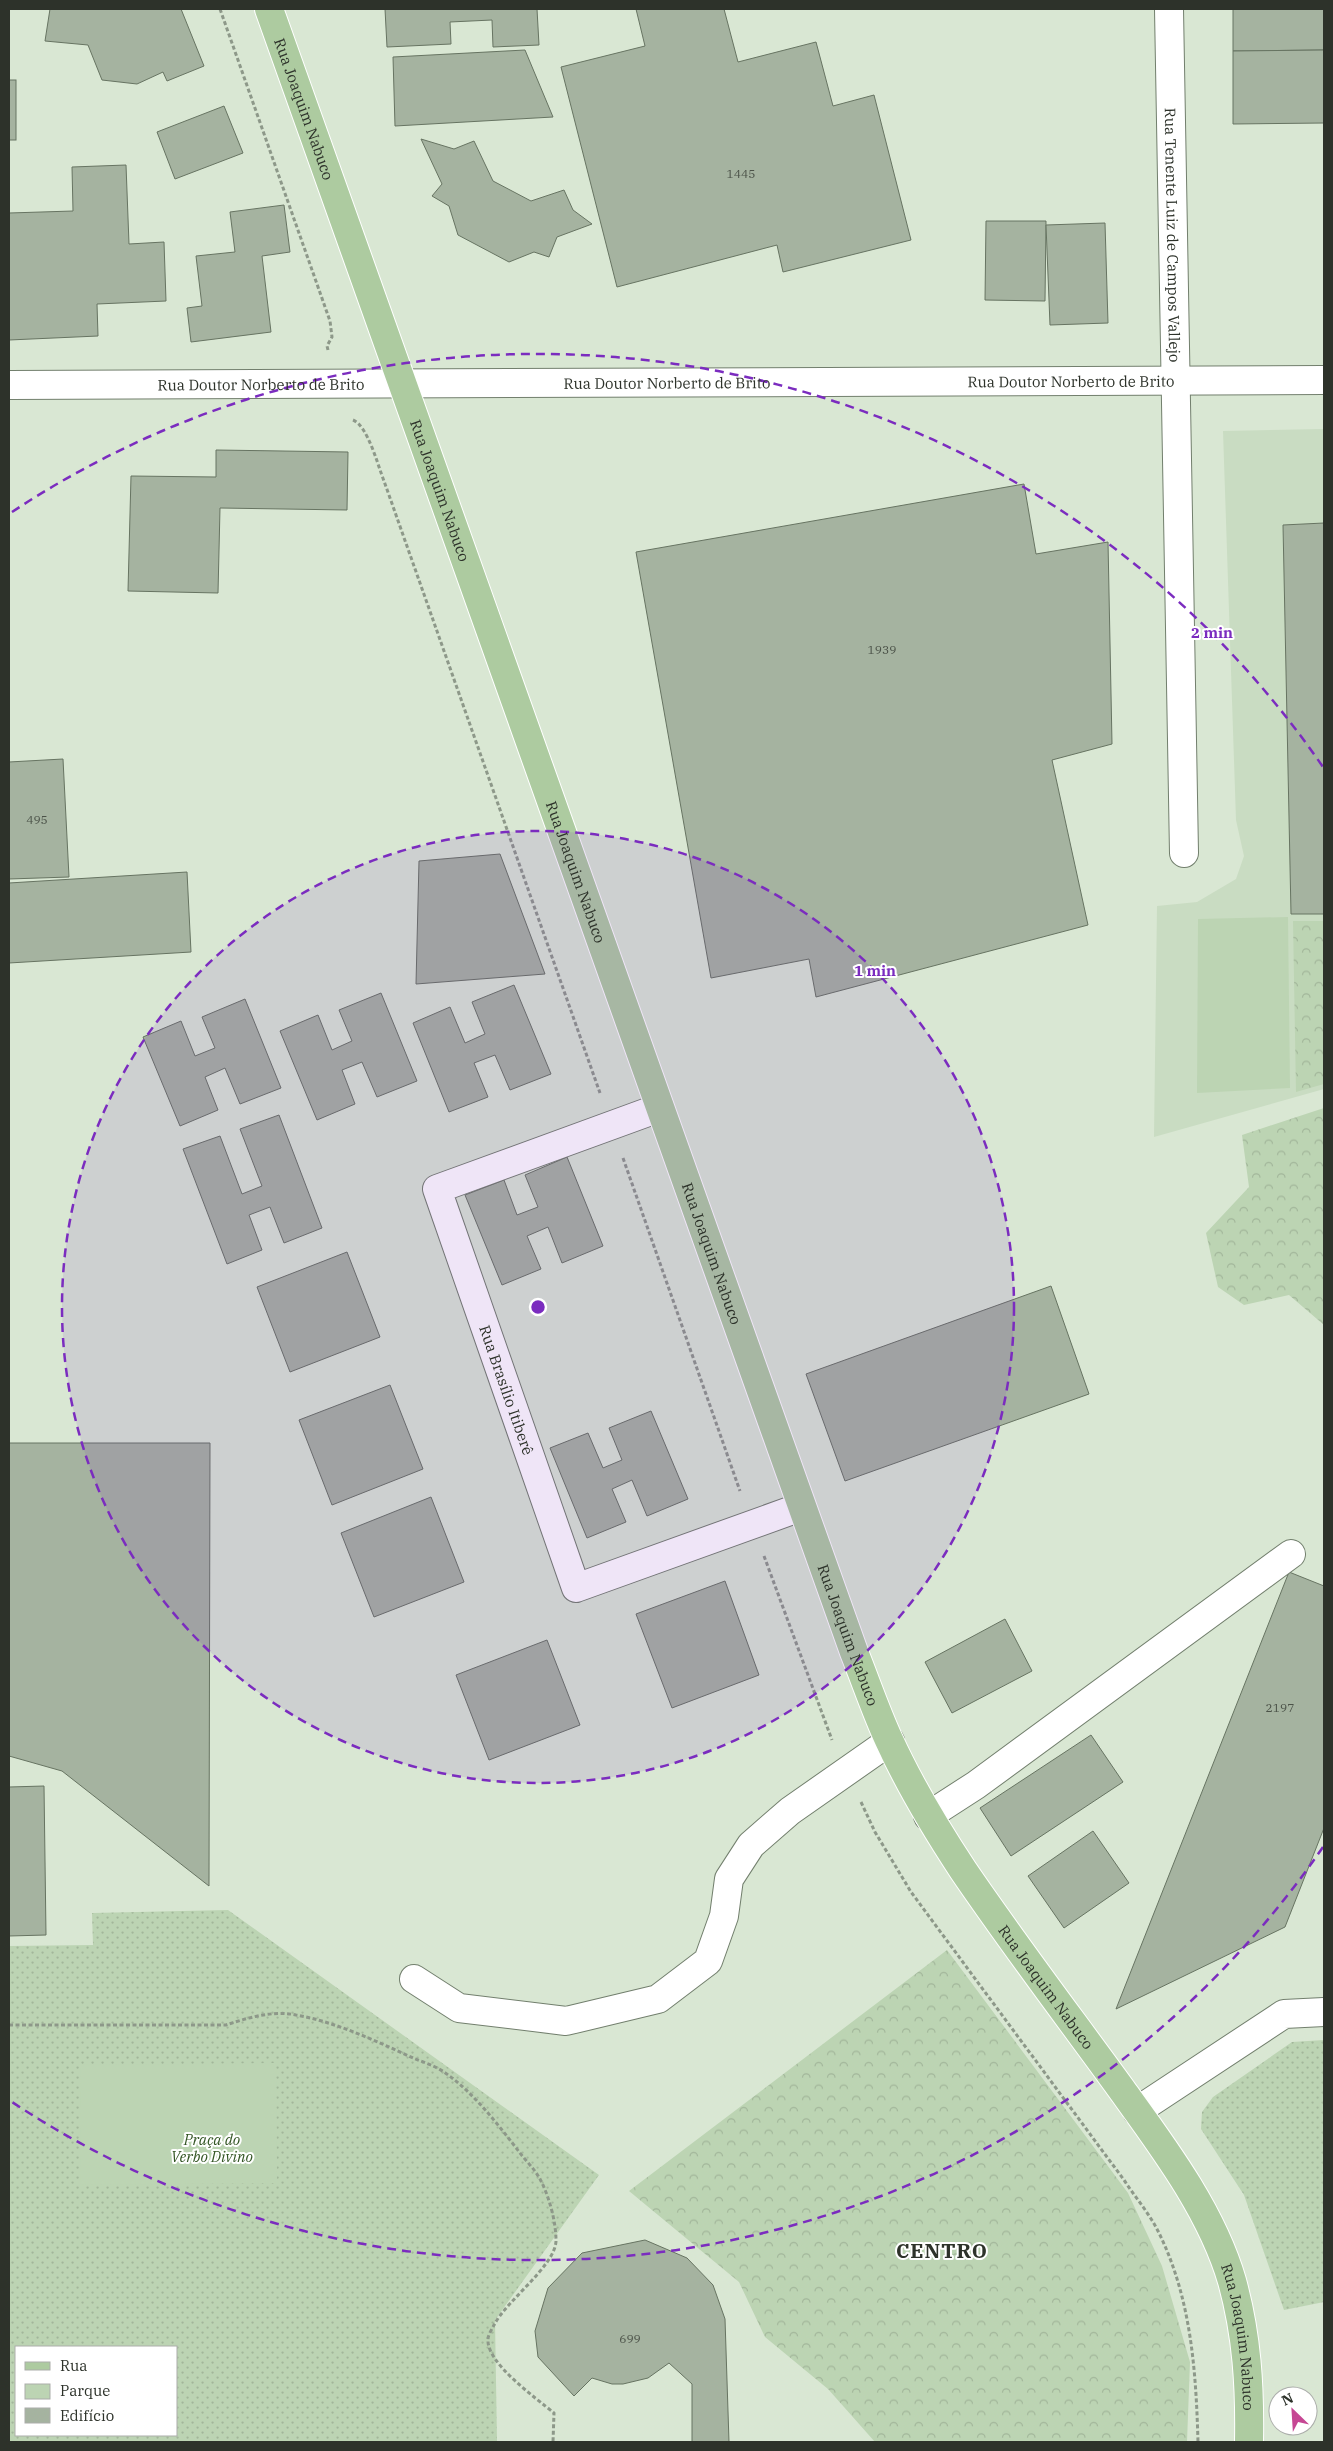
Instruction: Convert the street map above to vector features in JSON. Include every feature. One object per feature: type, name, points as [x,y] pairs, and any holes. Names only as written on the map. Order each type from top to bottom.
[{"type":"main road","name":"Rua Joaquim Nabuco","points":[[269,9],[854,1652],[890,1741],[928,1816],[964,1871],[1177,2170],[1209,2225],[1231,2279],[1245,2336],[1250,2389],[1249,2442]]},
{"type":"street","name":"Rua Tenente Luiz de Campos Vallejo","points":[[1169,9],[1184,853]]},
{"type":"street","name":"Rua Doutor Norberto de Brito","points":[[9,385],[1324,380]]},
{"type":"street","name":"Rua Brasílio Itiberê","points":[[659,1108],[437,1189],[576,1588],[801,1507]]},
{"type":"street","points":[[928,1816],[976,1785],[1291,1554]]},
{"type":"street","points":[[414,1979],[459,2008],[566,2021],[658,1999],[708,1962],[724,1916],[729,1879],[751,1845],[790,1811],[890,1741]]},
{"type":"street","points":[[1137,2112],[1284,2014],[1324,2012]]},
{"type":"path","points":[[220,9],[330,321],[332,337],[327,346]]},
{"type":"path","points":[[350,419],[359,422],[365,432],[600,1094]]},
{"type":"path","points":[[622,1153],[741,1494]]},
{"type":"path","points":[[761,1549],[820,1710],[875,1832],[911,1892],[1124,2180],[1157,2230],[1177,2275],[1189,2324],[1197,2391],[1198,2442]]},
{"type":"path","points":[[9,2025],[226,2025],[255,2016],[295,2014],[365,2038],[443,2071],[472,2096],[498,2123],[540,2178],[550,2204],[556,2243],[546,2265],[513,2299],[498,2318],[488,2338],[490,2352],[498,2362],[515,2380],[554,2413],[553,2442]]},
{"type":"shaded area","points":[[1324,429],[1324,523],[1283,525],[1291,913],[1324,914],[1324,1089],[1154,1137],[1157,906],[1197,902],[1236,879],[1244,856],[1236,820],[1223,431]]},
{"type":"green space","points":[[1288,917],[1290,1088],[1197,1093],[1198,919]]},
{"type":"green space","points":[[1293,921],[1324,921],[1324,1084],[1296,1092]]},
{"type":"green space","points":[[1324,1108],[1324,1325],[1289,1295],[1244,1305],[1218,1287],[1206,1233],[1249,1187],[1242,1135]]},
{"type":"green space","name":"Praça do Verbo Divino","points":[[228,1910],[599,2175],[495,2320],[497,2442],[9,2442],[9,1946],[93,1945],[92,1913]]},
{"type":"green space","points":[[947,1950],[1128,2193],[1162,2266],[1190,2362],[1187,2442],[875,2442],[828,2389],[765,2337],[739,2282],[629,2191]]},
{"type":"green space","points":[[1324,2040],[1324,2302],[1284,2310],[1244,2195],[1201,2129],[1202,2112],[1213,2097],[1292,2042]]},
{"type":"green space","points":[[276,2063],[277,2183],[81,2185],[80,2065]]},
{"type":"building","points":[[50,9],[181,9],[204,66],[167,81],[163,72],[137,84],[102,80],[88,45],[45,41]]},
{"type":"building","points":[[385,9],[537,9],[539,45],[493,47],[492,20],[450,22],[451,44],[387,47]]},
{"type":"building","points":[[636,9],[724,9],[738,62],[816,42],[833,106],[874,95],[911,240],[783,272],[777,245],[617,287],[561,67],[645,46]]},
{"type":"building","points":[[1233,9],[1324,9],[1324,50],[1233,51]]},
{"type":"building","points":[[525,50],[553,117],[395,126],[393,57]]},
{"type":"building","points":[[1324,50],[1324,123],[1233,124],[1233,51]]},
{"type":"building","points":[[9,80],[16,80],[16,140],[9,140]]},
{"type":"building","points":[[224,106],[243,153],[175,179],[157,132]]},
{"type":"building","points":[[421,139],[454,149],[474,141],[493,181],[531,201],[564,190],[573,210],[592,224],[557,237],[549,257],[534,252],[509,262],[458,235],[449,206],[432,196],[442,184]]},
{"type":"building","points":[[126,165],[129,244],[164,242],[166,301],[97,304],[98,336],[9,340],[9,213],[73,211],[72,167]]},
{"type":"building","points":[[284,205],[290,252],[262,256],[271,332],[191,342],[187,308],[202,306],[196,256],[235,252],[230,212]]},
{"type":"building","points":[[986,221],[1046,221],[1045,301],[985,300]]},
{"type":"building","points":[[1105,223],[1108,323],[1050,325],[1046,225]]},
{"type":"building","points":[[216,450],[348,452],[347,510],[220,508],[218,593],[128,591],[131,476],[216,477]]},
{"type":"building","points":[[1024,484],[1036,554],[1108,542],[1112,744],[1052,760],[1088,925],[816,997],[809,959],[711,978],[636,552]]},
{"type":"building","points":[[1324,523],[1324,914],[1291,914],[1283,525]]},
{"type":"building","points":[[63,759],[69,877],[9,879],[9,762]]},
{"type":"building","points":[[500,854],[545,974],[416,984],[419,861]]},
{"type":"building","points":[[187,872],[191,952],[9,963],[9,883]]},
{"type":"building","points":[[514,985],[551,1074],[510,1090],[495,1055],[474,1063],[488,1097],[449,1112],[413,1023],[450,1007],[465,1043],[485,1034],[472,1002]]},
{"type":"building","points":[[381,993],[417,1081],[377,1097],[362,1062],[342,1070],[355,1104],[317,1120],[280,1031],[318,1015],[332,1050],[352,1041],[339,1010]]},
{"type":"building","points":[[245,999],[281,1088],[240,1104],[225,1068],[205,1077],[218,1110],[180,1126],[143,1037],[181,1021],[195,1056],[215,1048],[202,1017]]},
{"type":"building","points":[[279,1115],[322,1228],[284,1243],[270,1207],[249,1215],[262,1250],[227,1264],[183,1149],[220,1136],[242,1194],[262,1186],[240,1129]]},
{"type":"building","points":[[567,1157],[603,1246],[562,1263],[548,1227],[527,1236],[541,1269],[502,1285],[465,1195],[504,1180],[517,1215],[538,1207],[525,1175]]},
{"type":"building","points":[[347,1252],[380,1337],[290,1372],[257,1287]]},
{"type":"building","points":[[1051,1286],[1089,1394],[845,1481],[806,1374]]},
{"type":"building","points":[[390,1385],[423,1469],[332,1505],[299,1420]]},
{"type":"building","points":[[651,1411],[688,1499],[647,1516],[632,1480],[612,1489],[626,1522],[587,1538],[550,1448],[588,1433],[603,1468],[622,1460],[609,1428]]},
{"type":"building","points":[[9,1443],[210,1443],[209,1886],[62,1771],[9,1756]]},
{"type":"building","points":[[431,1497],[464,1582],[374,1617],[341,1533]]},
{"type":"building","points":[[1289,1572],[1324,1586],[1324,1828],[1285,1927],[1116,2009]]},
{"type":"building","points":[[725,1581],[759,1675],[672,1708],[636,1614]]},
{"type":"building","points":[[1005,1619],[1032,1671],[952,1713],[925,1662]]},
{"type":"building","points":[[547,1640],[580,1725],[489,1760],[456,1675]]},
{"type":"building","points":[[1091,1735],[1123,1782],[1011,1856],[980,1808]]},
{"type":"building","points":[[44,1786],[46,1935],[9,1936],[9,1787]]},
{"type":"building","points":[[1093,1831],[1129,1883],[1064,1928],[1028,1876]]},
{"type":"building","points":[[645,2240],[687,2258],[713,2285],[725,2319],[729,2442],[692,2442],[692,2384],[669,2363],[648,2378],[623,2384],[612,2384],[592,2378],[574,2396],[538,2357],[535,2331],[548,2288],[582,2253]]},
{"type":"district","name":"CENTRO","points":[[942,2250]]}]
